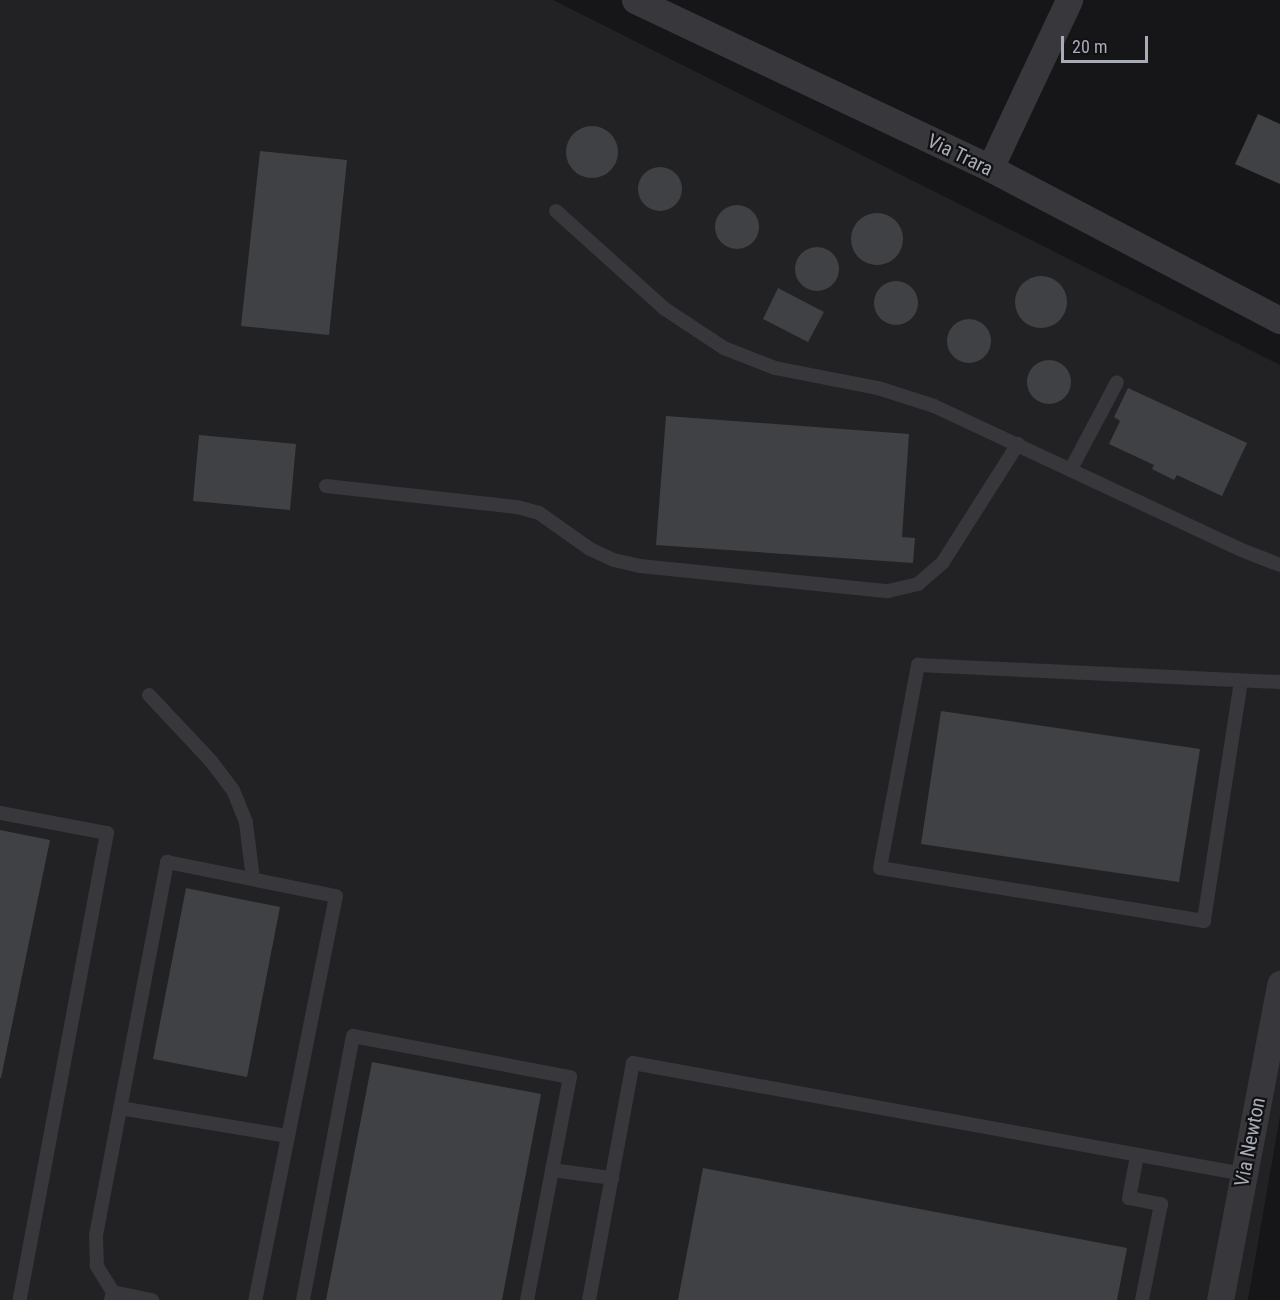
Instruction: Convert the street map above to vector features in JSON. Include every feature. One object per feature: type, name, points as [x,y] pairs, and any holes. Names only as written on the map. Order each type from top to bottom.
[{"type":"street","name":"Via Trara","points":[[635,0],[990,168],[1280,320]]},
{"type":"street","points":[[990,168],[1069,0]]},
{"type":"street","name":"Via Newton","points":[[1220,1300],[1280,984]]},
{"type":"lane","points":[[556,211],[665,309],[724,348],[786,371],[905,395],[1018,444],[1239,549],[1280,565]]},
{"type":"lane","points":[[1071,469],[1117,382]]},
{"type":"lane","points":[[326,486],[518,507],[539,513],[590,549],[614,560],[640,566],[888,591],[918,584],[943,562],[1018,444]]},
{"type":"lane","points":[[1241,681],[1204,921],[880,868],[918,665],[1280,682]]},
{"type":"lane","points":[[149,695],[211,761],[233,790],[246,823],[253,879]]},
{"type":"lane","points":[[0,813],[107,832],[20,1300]]},
{"type":"lane","points":[[152,1300],[112,1296],[97,1266],[95,1251],[167,862],[336,896],[255,1300]]},
{"type":"lane","points":[[303,1300],[353,1036],[570,1077],[527,1300]]},
{"type":"lane","points":[[590,1300],[633,1063],[1244,1174]]},
{"type":"lane","points":[[120,1108],[287,1136]]},
{"type":"lane","points":[[1137,1156],[1129,1198],[1161,1204],[1142,1300]]},
{"type":"lane","points":[[552,1170],[612,1178]]},
{"type":"shaded area","points":[[0,0],[553,0],[1280,365],[1280,1116],[1248,1300],[0,1300]]},
{"type":"building","points":[[1258,114],[1280,124],[1280,184],[1235,164]]},
{"type":"building","points":[[587,126],[597,126],[611,133],[618,152],[611,171],[597,178],[587,178],[577,174],[570,167],[566,157],[566,147],[570,137],[577,130]]},
{"type":"building","points":[[260,151],[347,160],[329,335],[241,326]]},
{"type":"building","points":[[660,167],[675,174],[682,189],[675,204],[660,211],[645,204],[638,189],[645,174]]},
{"type":"building","points":[[737,205],[752,212],[759,227],[752,242],[737,249],[722,242],[715,227],[722,212]]},
{"type":"building","points":[[872,213],[882,213],[896,220],[903,239],[896,258],[882,265],[872,265],[862,261],[855,254],[851,244],[851,234],[855,224],[862,217]]},
{"type":"building","points":[[817,247],[832,254],[839,269],[832,284],[817,291],[802,284],[795,269],[802,254]]},
{"type":"building","points":[[1036,276],[1046,276],[1060,283],[1067,302],[1060,321],[1046,328],[1036,328],[1026,324],[1019,317],[1015,307],[1015,297],[1019,287],[1026,280]]},
{"type":"building","points":[[896,281],[911,288],[918,303],[911,318],[896,325],[881,318],[874,303],[881,288]]},
{"type":"building","points":[[778,288],[824,312],[808,342],[763,319]]},
{"type":"building","points":[[969,319],[984,326],[991,341],[984,356],[969,363],[954,356],[947,341],[954,326]]},
{"type":"building","points":[[1049,360],[1064,367],[1071,382],[1064,397],[1049,404],[1034,397],[1027,382],[1034,367]]},
{"type":"building","points":[[1128,388],[1247,443],[1222,496],[1177,475],[1174,480],[1152,469],[1154,465],[1109,444],[1120,421],[1114,417]]},
{"type":"building","points":[[666,416],[909,434],[902,537],[915,538],[913,563],[656,545]]},
{"type":"building","points":[[199,435],[296,444],[290,510],[193,501]]},
{"type":"building","points":[[941,711],[1200,749],[1179,882],[921,844]]},
{"type":"building","points":[[0,830],[50,840],[1,1078],[0,1078]]},
{"type":"building","points":[[186,888],[280,907],[247,1077],[153,1059]]},
{"type":"building","points":[[372,1062],[541,1094],[502,1300],[326,1300]]},
{"type":"building","points":[[703,1168],[1127,1248],[1117,1300],[678,1300]]}]
